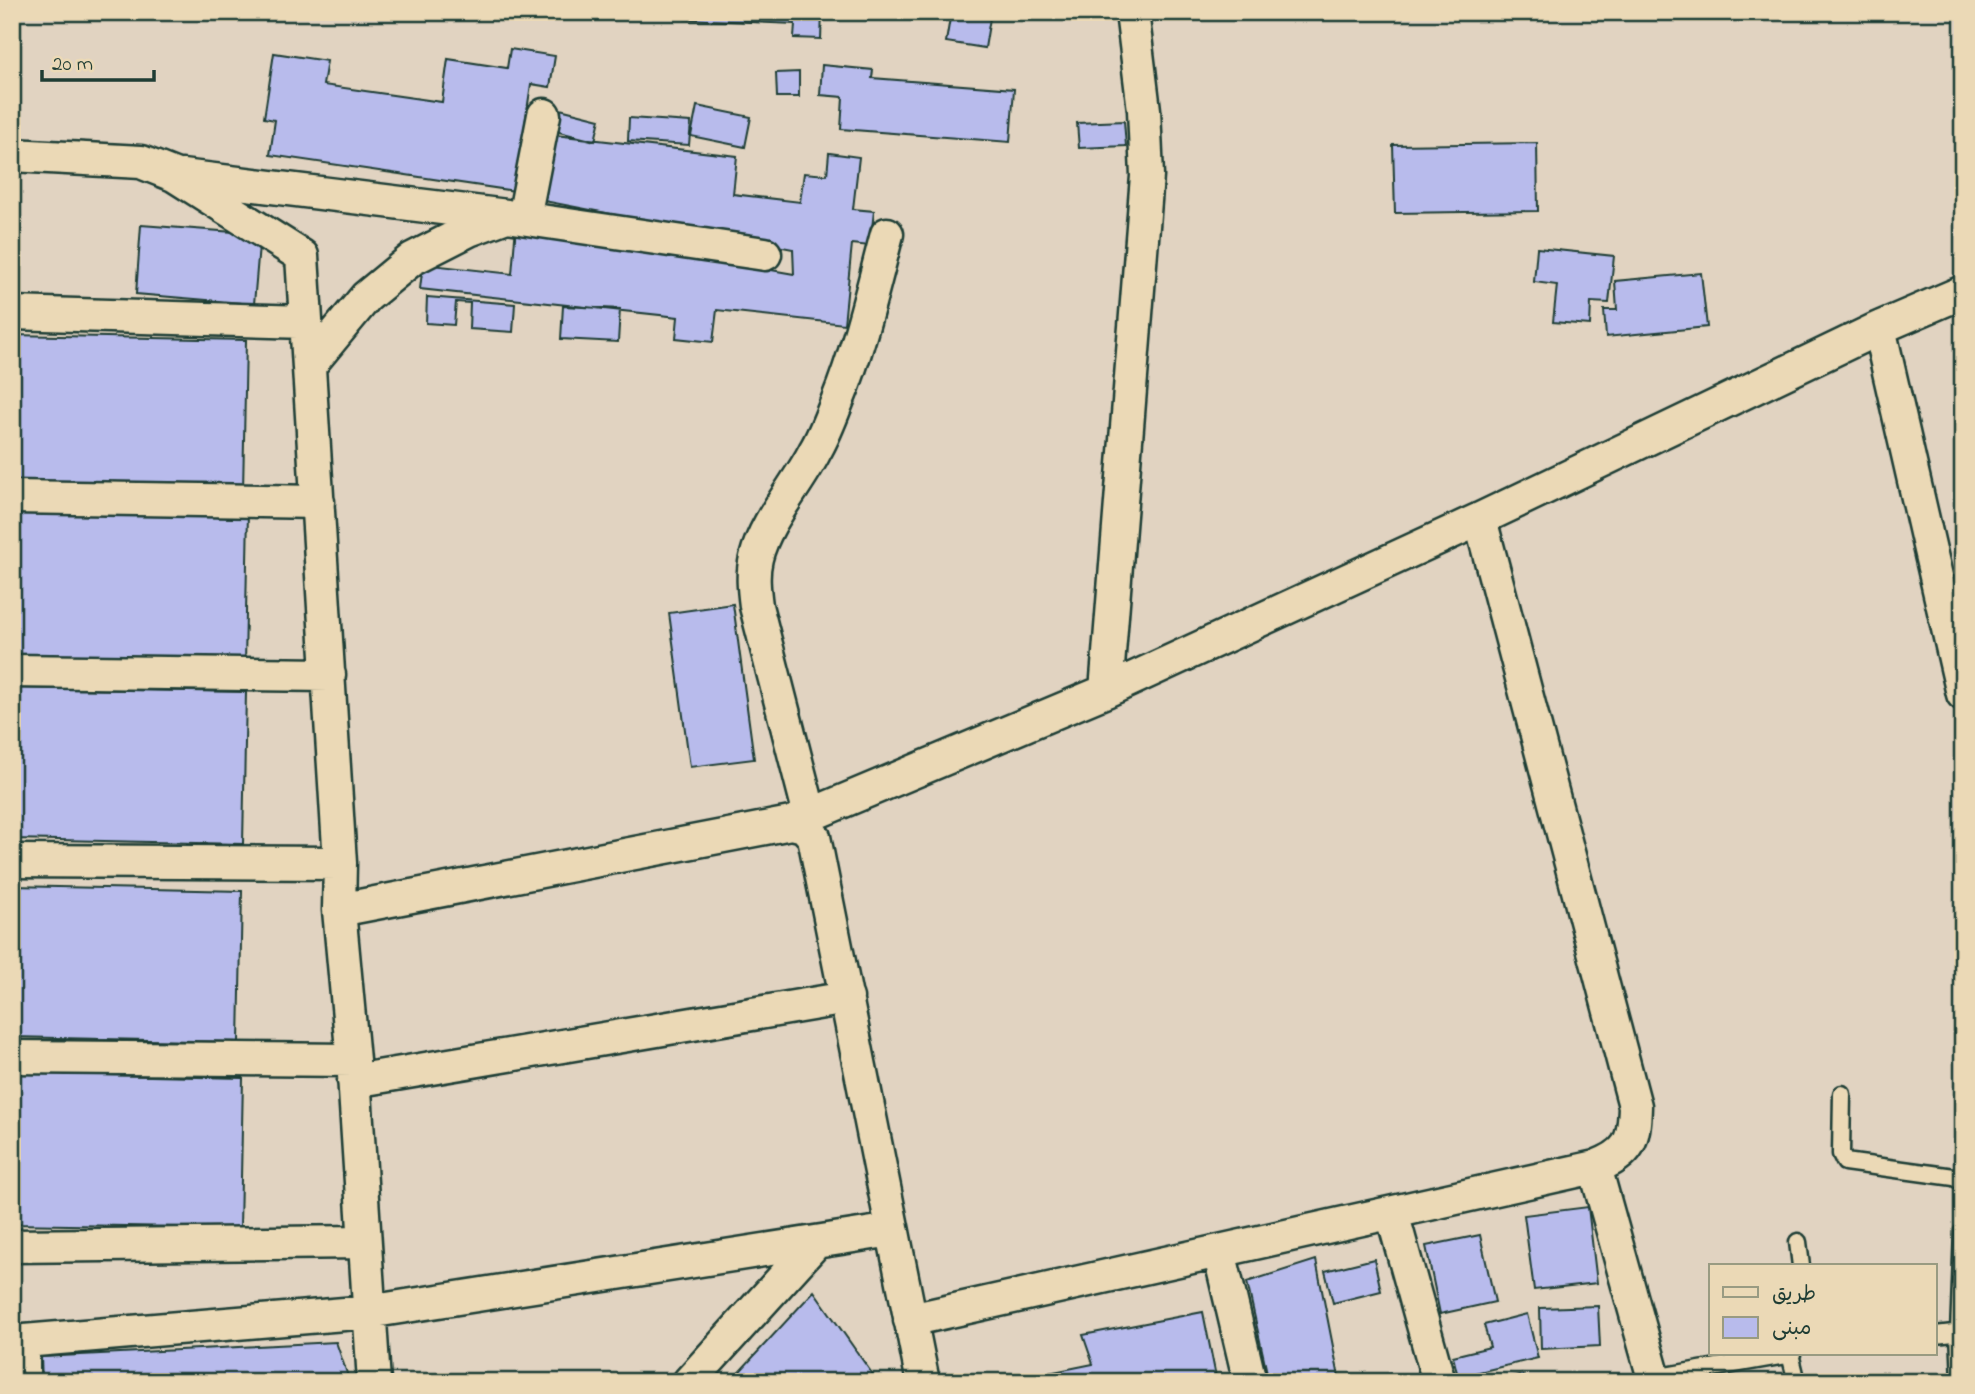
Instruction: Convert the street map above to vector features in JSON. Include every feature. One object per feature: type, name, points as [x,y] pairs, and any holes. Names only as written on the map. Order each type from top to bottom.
[{"type":"street","points":[[1106,691],[1147,176],[1144,110],[1132,12]]},
{"type":"street","points":[[516,217],[544,115]]},
{"type":"street","points":[[12,155],[141,162],[174,175],[302,256],[340,863],[339,910],[353,1070],[374,1382]]},
{"type":"street","points":[[174,175],[516,217],[765,254]]},
{"type":"street","points":[[309,366],[366,298],[412,260],[469,230],[516,217]]},
{"type":"street","points":[[887,234],[850,370],[816,451],[763,537],[755,559],[753,583],[801,819],[814,837],[923,1382]]},
{"type":"street","points":[[339,910],[801,819],[1106,691],[1479,519],[1878,328],[1963,292]]},
{"type":"street","points":[[12,313],[306,322]]},
{"type":"street","points":[[1878,328],[1961,678]]},
{"type":"street","points":[[12,497],[318,502]]},
{"type":"street","points":[[911,1320],[1595,1167],[1614,1160],[1629,1146],[1635,1127],[1635,1106],[1479,519]]},
{"type":"street","points":[[12,671],[329,675]]},
{"type":"street","points":[[12,861],[340,863]]},
{"type":"street","points":[[12,1057],[353,1070],[847,998]]},
{"type":"street","points":[[1595,1167],[1654,1380]]},
{"type":"street","points":[[1392,1213],[1440,1382]]},
{"type":"street","points":[[23,1382],[17,1341],[369,1312],[892,1230]]},
{"type":"street","points":[[12,1246],[364,1242]]},
{"type":"street","points":[[689,1382],[816,1242]]},
{"type":"street","points":[[1219,1251],[1250,1382]]},
{"type":"lane","points":[[1842,1094],[1842,1154],[1845,1162],[1954,1177],[1963,1182]]},
{"type":"lane","points":[[1961,1382],[1963,1231]]},
{"type":"lane","points":[[1798,1242],[1801,1264]]},
{"type":"lane","points":[[1937,1335],[1961,1332]]},
{"type":"lane","points":[[1654,1380],[1780,1356]]},
{"type":"lane","points":[[1791,1356],[1797,1382]]},
{"type":"building","points":[[663,12],[683,12],[683,16],[662,15]]},
{"type":"building","points":[[686,12],[822,12],[821,39],[794,38],[795,24],[685,19]]},
{"type":"building","points":[[951,12],[991,12],[985,48],[946,42]]},
{"type":"building","points":[[1097,12],[1112,12],[1100,18]]},
{"type":"building","points":[[510,49],[555,56],[550,87],[531,84],[515,191],[270,155],[275,120],[264,118],[274,53],[327,61],[323,85],[442,102],[448,59],[507,68]]},
{"type":"building","points":[[822,65],[873,70],[872,78],[1014,89],[1010,142],[841,129],[843,97],[820,95]]},
{"type":"building","points":[[799,72],[799,97],[777,97],[776,73]]},
{"type":"building","points":[[697,106],[751,117],[745,147],[691,136]]},
{"type":"building","points":[[560,109],[600,119],[595,141],[555,131]]},
{"type":"building","points":[[629,118],[691,122],[689,145],[628,141]]},
{"type":"building","points":[[1124,121],[1126,146],[1079,148],[1077,123]]},
{"type":"building","points":[[546,134],[737,156],[733,194],[800,202],[804,173],[827,175],[829,153],[859,157],[853,209],[874,211],[870,246],[852,244],[844,324],[717,310],[713,342],[676,338],[678,317],[420,289],[423,264],[512,274],[516,226],[794,274],[793,249],[539,200]]},
{"type":"building","points":[[1537,143],[1538,211],[1395,213],[1393,145]]},
{"type":"building","points":[[141,225],[260,234],[254,304],[136,294]]},
{"type":"building","points":[[1537,248],[1614,256],[1609,303],[1591,302],[1590,325],[1553,322],[1557,285],[1534,282]]},
{"type":"building","points":[[1701,273],[1707,327],[1606,337],[1604,310],[1617,310],[1615,281]]},
{"type":"building","points":[[427,297],[515,304],[513,332],[469,329],[470,303],[456,302],[454,325],[426,323]]},
{"type":"building","points":[[563,306],[620,309],[618,342],[561,339]]},
{"type":"building","points":[[12,335],[246,340],[243,491],[12,486]]},
{"type":"building","points":[[12,507],[248,512],[245,663],[12,659]]},
{"type":"building","points":[[733,604],[754,759],[690,767],[669,613]]},
{"type":"building","points":[[12,688],[246,692],[243,844],[12,839]]},
{"type":"building","points":[[12,886],[242,891],[239,1042],[12,1037]]},
{"type":"building","points":[[12,1073],[243,1078],[240,1228],[12,1224]]},
{"type":"building","points":[[1588,1207],[1597,1283],[1534,1290],[1524,1215]]},
{"type":"building","points":[[1480,1235],[1495,1302],[1440,1314],[1426,1246]]},
{"type":"building","points":[[1374,1259],[1381,1291],[1333,1303],[1325,1271]]},
{"type":"building","points":[[1316,1260],[1340,1382],[1269,1382],[1247,1282]]},
{"type":"building","points":[[814,1291],[878,1382],[730,1382]]},
{"type":"building","points":[[1598,1306],[1600,1346],[1541,1349],[1540,1308]]},
{"type":"building","points":[[1203,1312],[1217,1382],[1004,1382],[1093,1364],[1083,1335]]},
{"type":"building","points":[[1527,1314],[1538,1358],[1458,1377],[1453,1356],[1490,1347],[1484,1325]]},
{"type":"building","points":[[336,1342],[350,1382],[42,1382],[41,1357]]},
{"type":"building","points":[[1523,1374],[1525,1382],[1492,1382]]},
{"type":"building","points":[[972,1378],[973,1382],[950,1382],[950,1381]]}]
